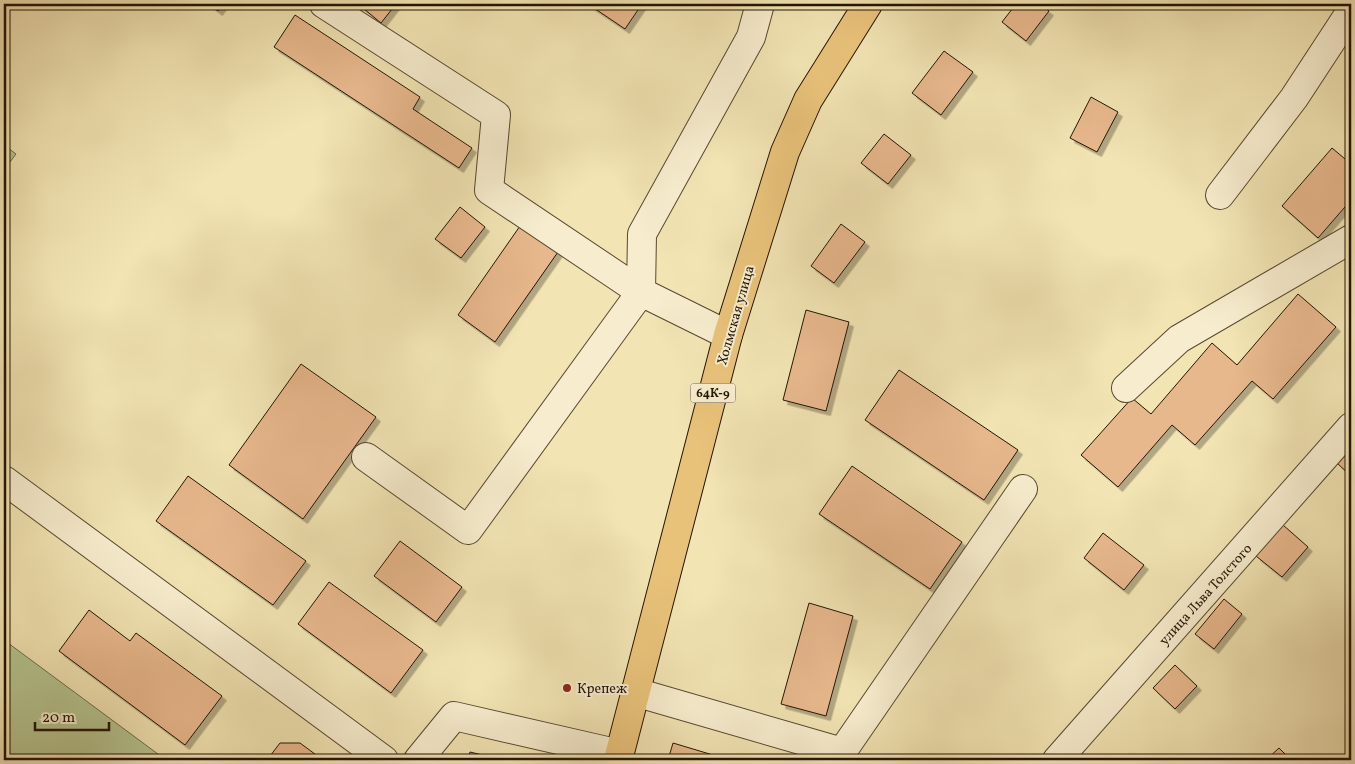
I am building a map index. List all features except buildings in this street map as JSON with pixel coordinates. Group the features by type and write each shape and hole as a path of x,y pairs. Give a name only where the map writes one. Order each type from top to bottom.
{"main road":[{"name":"Холмская улица","path":"619,757 728,335 785,152 808,100 868,4"}],"street":[{"path":"324,4 496,115 489,190 641,292 728,335"},
{"path":"366,457 468,530 641,292 642,234 752,38 760,4"},
{"path":"1220,195 1294,98 1351,11"},
{"path":"1126,388 1179,339 1351,240"},
{"name":"улица Льва Толстого","path":"1057,760 1351,427"},
{"path":"4,480 384,760"},
{"path":"636,692 840,756 1023,489"},
{"path":"418,760 454,716 619,757"}],"green space":[{"path":"4,145 16,154 4,170"},
{"path":"4,640 166,760 4,760"}],"place":[{"name":"Крепеж","path":"567,688"}]}
